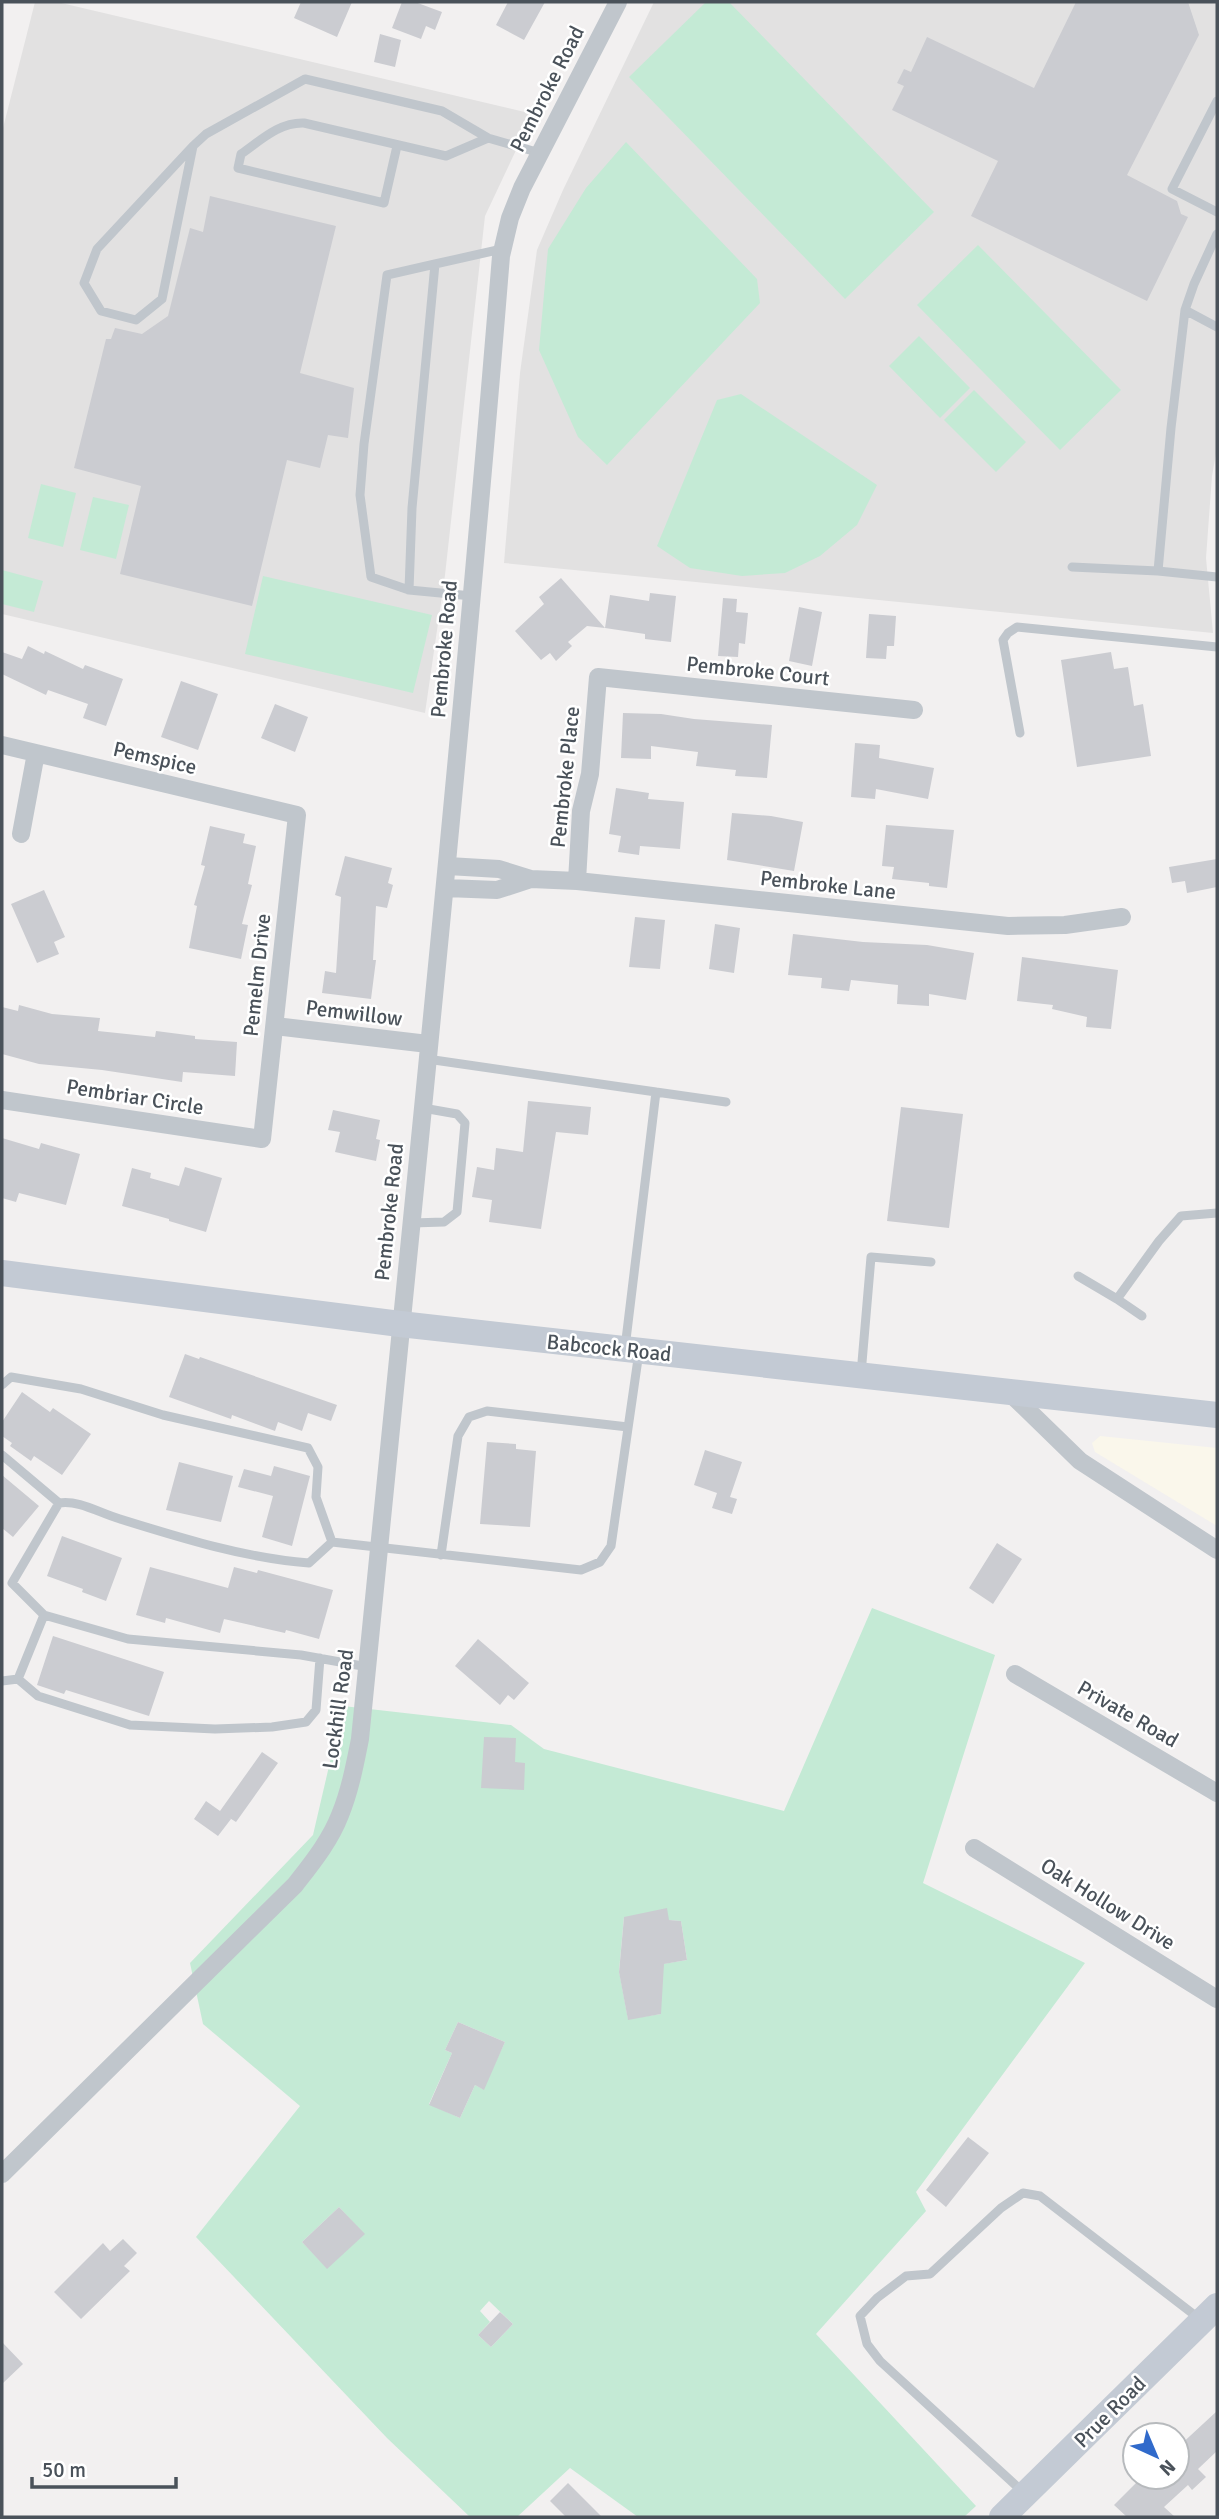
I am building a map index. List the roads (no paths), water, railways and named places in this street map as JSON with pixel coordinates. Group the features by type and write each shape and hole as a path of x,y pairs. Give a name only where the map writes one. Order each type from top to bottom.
{"main road":[{"name":"Babcock Road","path":"2,1273 400,1324 1217,1415"},
{"name":"Prue Road","path":"1002,2517 1210,2314"}],"street":[{"name":"Pembroke Road","path":"400,1324 446,888 502,249 510,218 540,153 618,2"},
{"name":"Pembroke Court","path":"598,677 914,710"},
{"name":"Pembroke Place","path":"577,881 581,811 590,774 598,677"},
{"name":"Pemspice","path":"2,745 297,815"},
{"path":"20,834 36,753"},
{"name":"Pemelm Drive","path":"262,1139 297,815"},
{"name":"Pembroke Lane","path":"448,866 499,869 530,879 577,881 1008,926 1065,925 1122,917"},
{"name":"Pembroke Lane","path":"446,888 498,890 530,879"},
{"name":"Pemwillow","path":"275,1026 427,1052"},
{"name":"Pembriar Circle","path":"2,1100 262,1139"},
{"name":"Lockhill Road","path":"2,2174 264,1918 318,1856 340,1815 360,1739 400,1324"},
{"path":"1007,1391 1080,1461 1217,1550"},
{"name":"Private Road","path":"1015,1674 1217,1793"},
{"name":"Oak Hollow Drive","path":"974,1848 1217,2000"}],"lane":[{"path":"193,146 162,299 136,320 102,311 84,283 97,249 193,146 206,134 305,79 442,111 488,138 540,153"},
{"path":"1217,101 1214,118 1172,189 1217,212"},
{"path":"397,146 384,203 238,168 240,154 284,125 294,123 304,123 446,156 488,138"},
{"path":"1158,571 1185,310 1217,234"},
{"path":"472,596 409,590 371,577 360,495 361,482 387,275 502,249"},
{"path":"409,590 412,508 435,264"},
{"path":"1185,310 1217,327"},
{"path":"1072,567 1217,577"},
{"path":"1020,733 1003,640 1007,633 1017,627 1217,647"},
{"path":"427,1052 726,1102"},
{"path":"332,1542 580,1570 600,1562 611,1546 628,1427 632,1350 656,1092"},
{"path":"412,1223 444,1222 457,1212 465,1123 457,1114 423,1108"},
{"path":"1117,1299 1159,1241 1181,1216 1217,1213"},
{"path":"861,1376 871,1258 931,1262"},
{"path":"1078,1276 1142,1316"},
{"path":"2,1385 11,1377 80,1389 163,1415 308,1448 318,1468 316,1497 332,1542"},
{"path":"441,1555 458,1436 469,1417 487,1411 628,1427"},
{"path":"2,1455 59,1503"},
{"path":"332,1542 309,1563 271,1560 118,1519 72,1501 59,1503 7,1583 44,1615 128,1639 320,1658 368,1667"},
{"path":"18,1679 44,1615"},
{"path":"2,1681 18,1679 38,1696 130,1725 215,1729 272,1727 306,1721 316,1710 320,1658"},
{"path":"1026,2495 880,2361 867,2344 860,2316 877,2298 906,2276 930,2274 1000,2208 1023,2193 1040,2196 1210,2314"}]}
